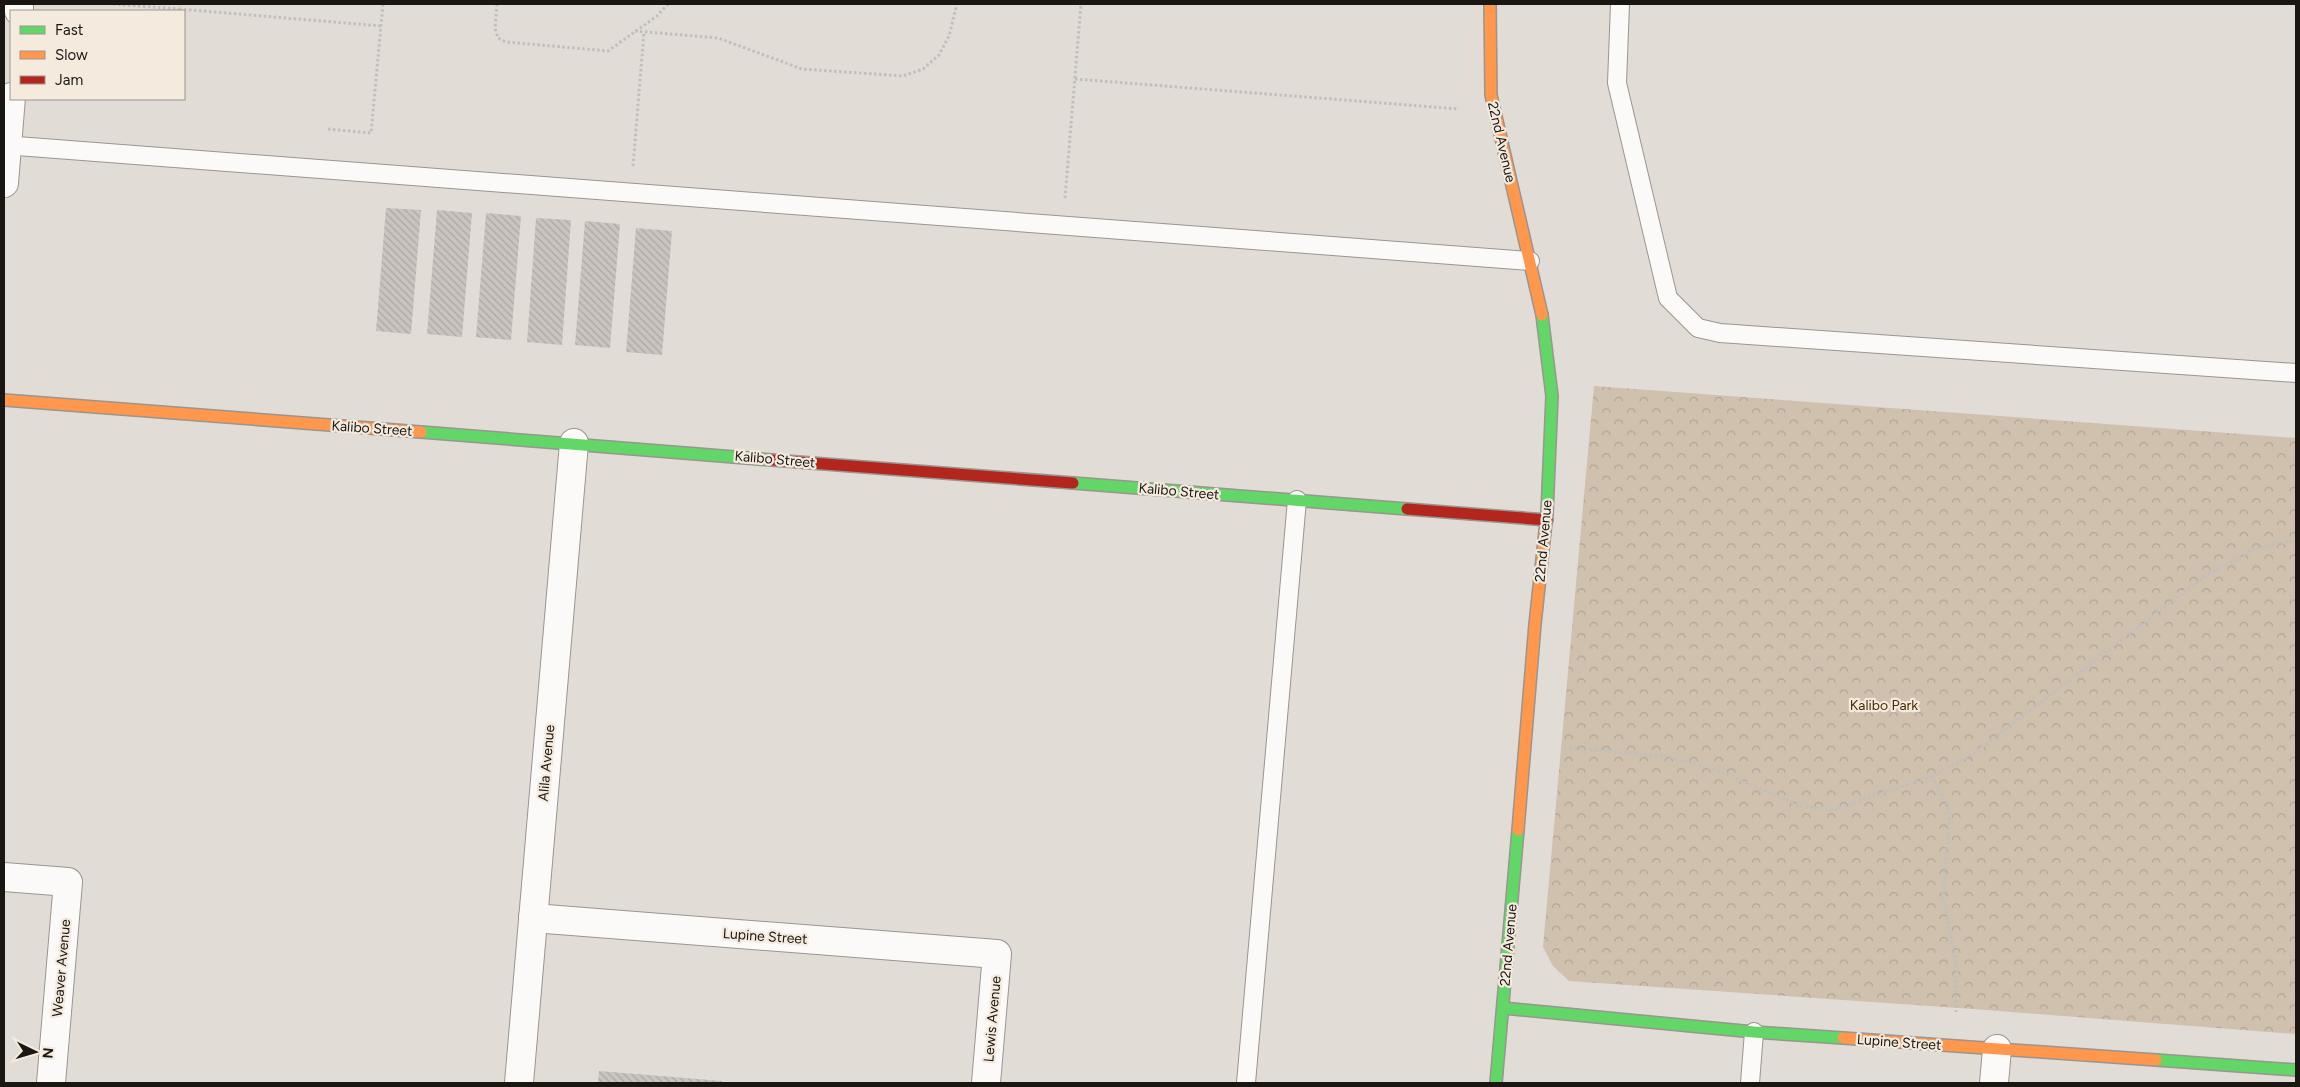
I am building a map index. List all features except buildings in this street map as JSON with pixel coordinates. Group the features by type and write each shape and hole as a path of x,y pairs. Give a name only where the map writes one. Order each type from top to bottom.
{"street":[{"name":"22nd Avenue","path":"1490,4 1491,95 1540,307 1552,396 1547,520 1535,624 1496,1083"},
{"path":"4,183 5,145 11,100"},
{"name":"Kalibo Street","path":"4,400 1547,520"},
{"name":"Alila Avenue","path":"519,1083 574,443"},
{"name":"Weaver Avenue","path":"4,877 68,882 51,1083"},
{"name":"Lupine Street","path":"533,918 997,954"},
{"name":"Lewis Avenue","path":"986,1083 997,954"},
{"name":"Lupine Street","path":"1503,1008 1754,1032 2296,1070"},
{"path":"1994,1083 1997,1049"}],"lane":[{"path":"1620,4 1617,83 1668,298 1698,328 1730,334 2296,373"},
{"path":"5,145 1530,261"},
{"path":"1246,1083 1297,500"},
{"path":"1750,1083 1754,1032"}],"path":[{"path":"113,4 381,26"},
{"path":"180,4 180,9"},
{"path":"328,129 371,133 383,4"},
{"path":"497,4 495,28 498,38 506,42 608,51 657,16 668,4"},
{"path":"635,31 718,38 802,69 903,76 923,69 939,56 950,36 957,4"},
{"path":"1063,225 1081,4"},
{"path":"631,192 644,32"},
{"path":"1074,79 1459,109"},
{"path":"1570,747 1671,757 1724,773 1800,806 1833,810 1932,776 1973,754 2205,576 2252,550 2296,540"},
{"path":"1932,776 1950,814 1943,898 1957,967 1953,1045"}],"green space":[{"name":"Kalibo Park","path":"1594,386 2296,438 2296,1034 1569,981 1553,966 1543,947"}],"traffic: fast":[{"path":"1542,315 1552,396 1547,513"},
{"path":"421,432 772,460"},
{"path":"1073,483 1407,509"},
{"path":"1496,1083 1518,830"},
{"path":"1503,1008 1754,1032 1843,1038"},
{"path":"2156,1060 2296,1070"}],"traffic: slow":[{"path":"1490,4 1491,95 1542,315"},
{"path":"4,400 421,432"},
{"path":"1518,830 1535,624 1547,513"},
{"path":"1843,1038 2156,1060"}],"traffic: jam":[{"path":"772,460 1073,483"},
{"path":"1407,509 1547,520"}]}
